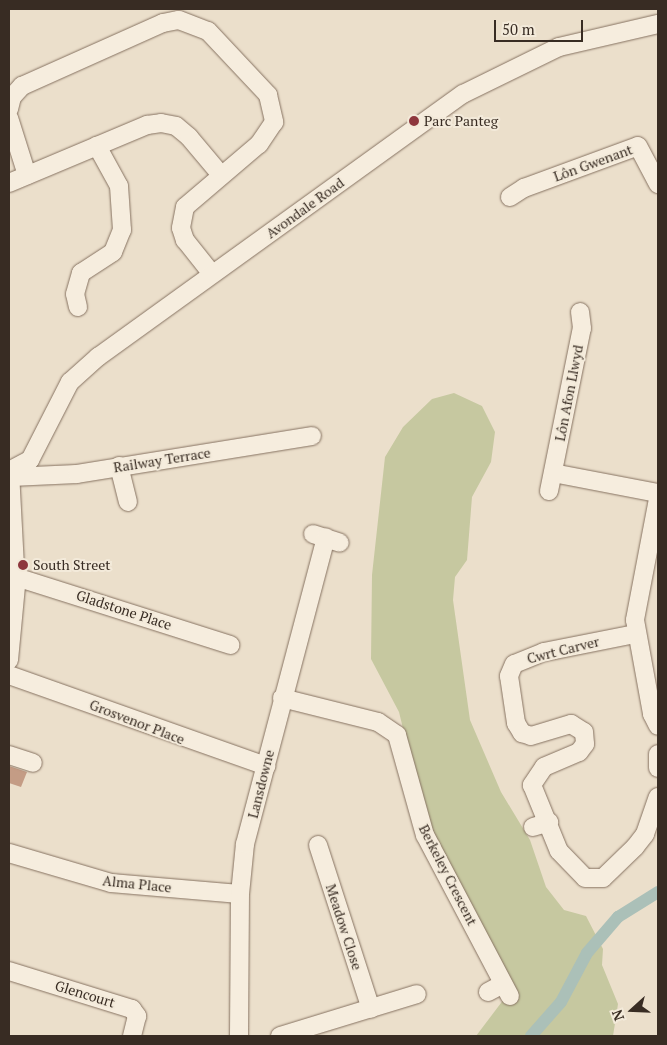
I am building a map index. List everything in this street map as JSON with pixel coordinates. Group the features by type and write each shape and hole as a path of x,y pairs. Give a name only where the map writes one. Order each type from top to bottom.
{"street":[{"path":"9,109 12,97 22,86 163,23 179,20 194,24 208,31 230,58 268,95 273,109 268,134 194,198 182,216 185,240 212,274"},
{"name":"Avondale Road","path":"10,473 30,460 58,402 70,382 98,357 463,94 559,47 658,24"},
{"path":"9,118 27,175"},
{"path":"9,183 147,125 176,126 221,175"},
{"path":"78,307 70,277 113,252 122,230 119,186 97,146"},
{"name":"Lôn Gwenant","path":"510,196 524,188 638,146 658,184"},
{"name":"Lôn Afon Llwyd","path":"549,491 582,328 580,312"},
{"name":"Railway Terrace","path":"10,473 77,474 312,436"},
{"path":"119,466 128,502"},
{"path":"9,660 14,583 10,473"},
{"path":"553,473 658,493"},
{"path":"658,499 636,608 636,634 652,714 658,726"},
{"name":"Lansdowne","path":"239,1036 240,894 245,844 282,698 326,539"},
{"name":"Gladstone Place","path":"14,583 232,645"},
{"name":"Cwrt Carver","path":"636,634 544,652 511,667 516,723 522,733 531,736 571,724 585,736 579,752 544,767 532,782 541,825 562,856 585,878 599,880 641,840 658,797"},
{"name":"Grosvenor Place","path":"9,675 196,745 266,766"},
{"name":"Berkeley Crescent","path":"282,698 378,722 397,735 426,835 507,990 488,992"},
{"path":"658,754 658,768"},
{"path":"9,755 33,763"},
{"name":"Meadow Close","path":"318,845 371,1009"},
{"name":"Alma Place","path":"9,853 111,883 240,894"},
{"name":"Glencourt","path":"9,971 132,1009 137,1016 132,1036"},
{"path":"280,1036 417,994"}],"green space":[{"path":"454,393 482,406 495,432 491,462 472,497 467,560 455,577 453,600 470,720 501,792 530,840 546,887 564,910 586,916 603,949 602,965 618,1004 613,1036 476,1036 504,999 429,835 399,712 371,659 372,575 385,457 403,427 432,399"}],"building":[{"path":"9,766 27,772 21,787 9,783"}],"waterway":[{"path":"531,1036 561,1002 587,953 618,917 658,892"}],"place":[{"name":"Parc Panteg","path":"414,121"},
{"name":"South Street","path":"23,565"}]}
